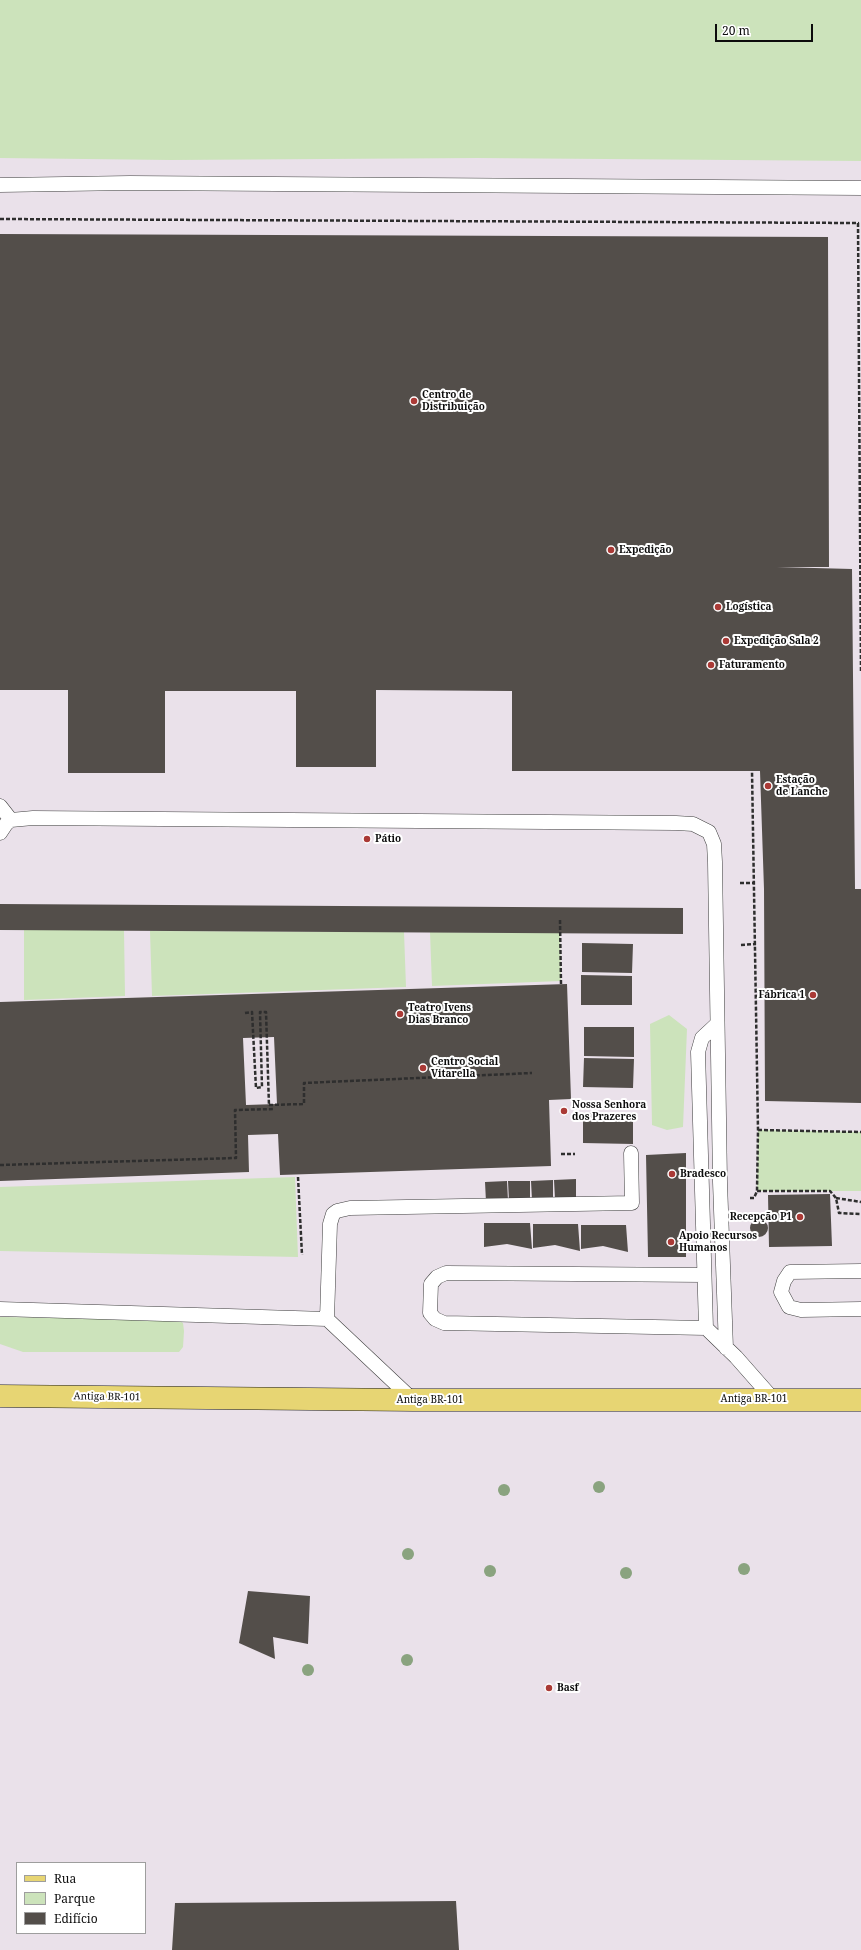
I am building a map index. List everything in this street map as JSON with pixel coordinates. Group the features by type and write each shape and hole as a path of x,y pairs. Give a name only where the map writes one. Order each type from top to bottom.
{"main road":[{"name":"Antiga BR-101","path":"0,1396 413,1400 861,1400"}],"lane":[{"path":"0,184 138,183 861,188"},
{"path":"0,806 11,820"},
{"path":"0,833 2,828 11,820 33,818 693,824 709,832 714,844 716,1025 726,1348"},
{"path":"716,1025 702,1038 698,1052 706,1328 773,1399"},
{"path":"327,1319 330,1224 333,1214 337,1211 350,1208 632,1203 631,1153"},
{"path":"861,1271 790,1272 784,1281 781,1292 789,1307 801,1310 861,1309"},
{"path":"704,1276 446,1273 437,1277 431,1284 430,1314 435,1319 444,1323 706,1328"},
{"path":"0,1309 327,1319 413,1400"}],"path":[{"path":"0,219 858,223 861,672"},
{"path":"750,1198 754,1198 757,1191 758,1130 752,771"},
{"path":"560,920 561,984"},
{"path":"741,937 741,945 756,944"},
{"path":"246,1012 252,1012 256,1088 262,1087 260,1012 266,1012 269,1109"},
{"path":"269,1106 304,1104 304,1083 532,1074"},
{"path":"0,1165 236,1158 235,1110 274,1109"},
{"path":"758,1130 861,1132"},
{"path":"561,1154 575,1154"},
{"path":"298,1177 302,1255"},
{"path":"757,1191 830,1191 836,1198 839,1213 861,1214"},
{"path":"836,1198 861,1202"}],"shaded area":[{"path":"0,107 861,114 861,1950 0,1950"}],"green space":[{"path":"0,0 861,0 861,161 477,158 171,160 0,158"},
{"path":"24,930 124,930 125,996 24,1000"},
{"path":"150,931 404,932 406,987 152,996"},
{"path":"430,932 560,933 561,981 432,986"},
{"path":"669,1015 687,1029 683,1127 667,1130 652,1125 650,1024"},
{"path":"758,1130 861,1132 861,1191 757,1191"},
{"path":"295,1177 298,1257 0,1251 0,1187"},
{"path":"0,1317 176,1319 183,1323 183,1347 179,1352 23,1352 0,1344"}],"building":[{"name":"Centro de Distribuição","path":"0,234 828,237 829,567 777,567 852,569 855,889 861,889 861,1103 765,1101 764,889 760,771 512,771 512,691 376,690 376,767 296,767 296,691 165,691 165,773 68,773 68,690 0,690"},
{"path":"0,904 683,908 683,934 0,930"},
{"path":"582,943 633,944 632,973 582,972"},
{"path":"581,975 632,976 632,1005 581,1005"},
{"path":"567,984 571,1099 549,1100 551,1166 280,1175 278,1134 248,1135 249,1172 0,1181 0,1002","holes":["274,1037 277,1104 246,1105 243,1038"]},
{"path":"584,1027 634,1027 634,1057 584,1056"},
{"path":"584,1058 634,1059 633,1088 583,1087"},
{"path":"583,1113 633,1114 633,1144 583,1143"},
{"path":"686,1153 686,1257 648,1257 646,1155"},
{"path":"576,1179 576,1199 555,1199 554,1180"},
{"path":"553,1180 553,1200 532,1200 531,1181"},
{"path":"507,1181 508,1201 486,1202 485,1182"},
{"path":"508,1181 530,1181 530,1200 509,1201"},
{"name":"Recepção P1","path":"830,1194 832,1246 769,1247 768,1195"},
{"path":"759,1219 765,1222 768,1228 765,1234 759,1237 753,1234 750,1228 753,1222"},
{"path":"484,1223 530,1223 532,1249 507,1244 484,1247"},
{"path":"533,1224 578,1224 580,1251 555,1245 533,1248"},
{"path":"581,1225 626,1225 628,1252 603,1246 581,1249"},
{"path":"248,1591 310,1596 308,1644 273,1637 275,1659 239,1643"},
{"path":"456,1901 459,1950 172,1950 175,1903"}],"place":[{"name":"Centro de Distribuição","path":"414,401"},
{"name":"Expedição","path":"611,550"},
{"name":"Logística","path":"718,607"},
{"name":"Expedição Sala 2","path":"726,641"},
{"name":"Faturamento","path":"711,665"},
{"name":"Estação de Lanche","path":"768,786"},
{"name":"Pátio","path":"367,839"},
{"name":"Fábrica 1","path":"813,995"},
{"name":"Teatro Ivens Dias Branco","path":"400,1014"},
{"name":"Centro Social Vitarella","path":"423,1068"},
{"name":"Nossa Senhora dos Prazeres","path":"564,1111"},
{"name":"Bradesco","path":"672,1174"},
{"name":"Recepção P1","path":"800,1217"},
{"name":"Apoio Recursos Humanos","path":"671,1242"},
{"name":"Basf","path":"549,1688"}]}
